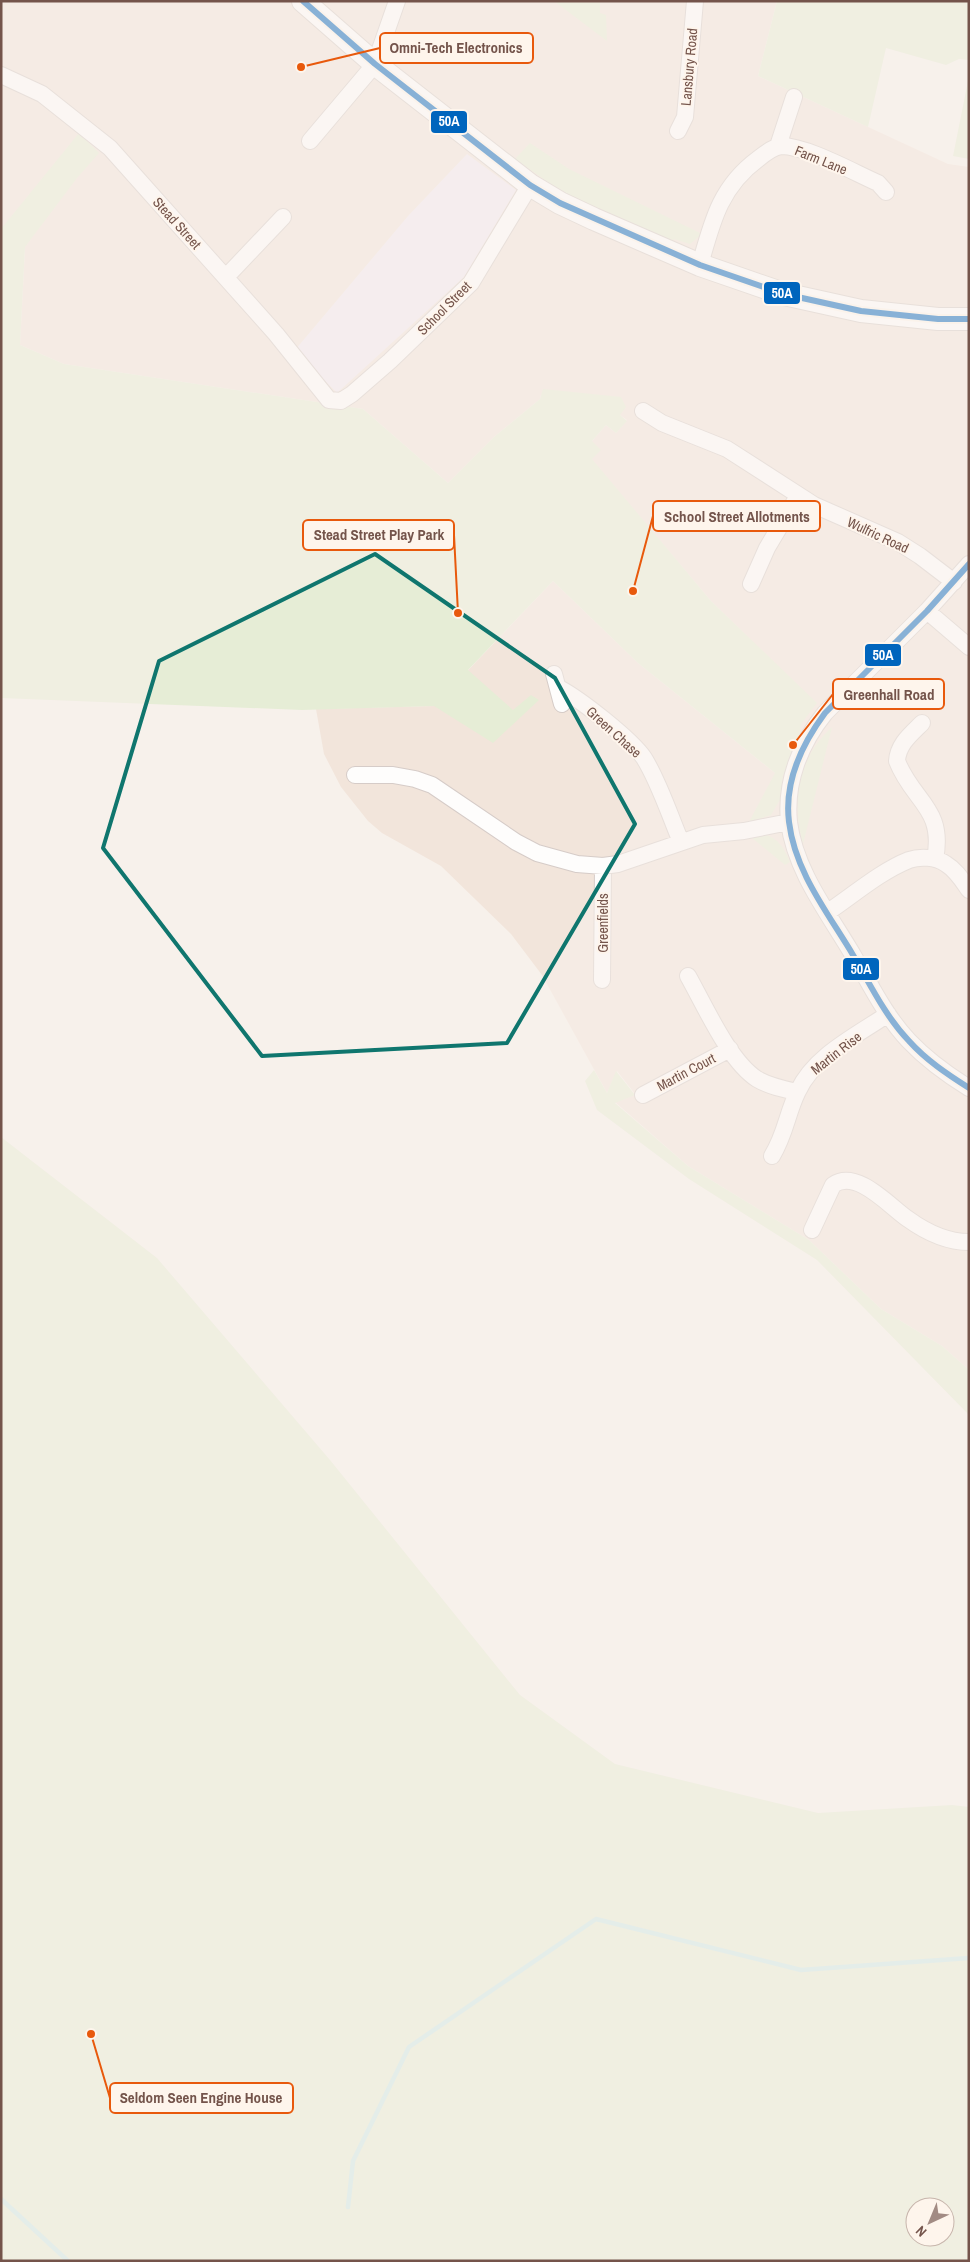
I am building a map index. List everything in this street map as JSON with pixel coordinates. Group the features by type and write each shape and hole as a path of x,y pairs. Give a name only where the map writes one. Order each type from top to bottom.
{"main road":[{"path":"303,1 375,64 530,185 594,219 700,265 784,294 822,304 890,314 938,319 969,319"}],"street":[{"path":"310,141 375,64 397,1"},
{"name":"Lansbury Road","path":"678,130 685,117 695,1"},
{"name":"Stead Street","path":"1,75 42,94 110,148 226,276 329,400"},
{"path":"778,146 794,97"},
{"name":"Farm Lane","path":"700,265 715,213 723,196 748,166 778,146 792,147 812,154 878,183 886,192"},
{"name":"School Street","path":"329,400 341,401 352,394 454,302 471,283 530,185"},
{"path":"226,276 283,217"},
{"name":"Wulfric Road","path":"643,411 662,423 727,449 754,464 798,496 814,505 898,542 954,582"},
{"path":"749,574 798,496"},
{"path":"969,564 927,611 811,730 799,756 791,783 789,822 798,858 806,877 888,1014 909,1041 922,1053 969,1088"},
{"path":"927,611 969,647"},
{"name":"Green Chase","path":"558,689 572,695 644,758 681,842"},
{"path":"922,723 902,743 897,754 897,761 936,824 938,844 935,859"},
{"path":"356,776 393,775 415,779 432,785 502,833 537,853 578,864 603,866 641,858 681,842 710,834 744,831 789,822"},
{"path":"828,912 899,865 910,860 935,859 946,863 956,872 969,890"},
{"name":"Greenfields","path":"602,980 603,866"},
{"name":"Martin Court","path":"696,980 736,1061 757,1079 771,1086 797,1092"},
{"name":"Martin Rise","path":"772,1156 785,1131 797,1092 806,1076 816,1065 888,1014"},
{"name":"Martin Court","path":"643,1095 730,1049"},
{"path":"812,1230 833,1185 839,1181 849,1181 880,1196 907,1219 927,1230 954,1242 969,1242"}],"highlighted area":[{"path":"375,554 555,678 635,824 507,1043 262,1056 103,848 159,661"}],"shaded area":[{"path":"1,1 777,1 758,76 948,164 969,167 969,1370 942,1346 881,1309 809,1240 688,1166 615,1102 635,1094 617,1071 607,1093 542,975 511,934 441,866 382,833 368,821 341,787 324,754 316,709 434,706 553,581 638,663 775,773 750,639 711,601 591,459 592,441 606,425 616,433 627,420 620,415 541,395 540,399 494,437 448,483 363,409 64,364 20,345 25,248 1,278"},
{"path":"467,154 516,190 464,277 337,393 295,350 408,216"}],"green space":[{"path":"554,1 600,1 600,13 606,15 607,41"},
{"path":"777,1 969,1 969,60 959,59 946,65 886,48 868,127 758,76"},
{"path":"969,81 969,159 953,156"},
{"path":"79,133 99,153 77,178 25,247 20,345 64,364 363,409 448,483 494,437 540,399 543,389 621,397 626,407 620,415 627,421 616,433 606,425 592,441 601,450 592,459 711,601 817,703 801,724 798,741 783,776 781,798 771,815 749,822 775,773 638,663 553,581 468,670 513,710 531,695 539,700 493,743 434,706 302,710 1,698 1,229"},
{"path":"530,143 569,169 702,234 690,244 674,239 672,243 586,205 555,187 515,159"},
{"path":"832,727 803,844 798,812 800,781 811,752"},
{"path":"764,834 774,839 780,845 786,852 790,862 785,865 751,837"},
{"path":"594,1070 607,1093 616,1071 635,1095 615,1103 688,1166 809,1240 881,1309 942,1346 969,1370 969,1415 817,1260 689,1179 597,1110 585,1081"},
{"path":"1,1137 157,1258 330,1460 520,1695 615,1764 818,1813 952,1805 969,1807 969,2261 1,2261"}],"waterway":[{"path":"348,2207 353,2161 409,2047 596,1919 801,1970 969,1958"},
{"path":"1,2199 68,2261"}],"transit line":[{"name":"50A","path":"303,1 375,64 530,185 560,203 700,265 784,294 861,311 938,319 969,319"},
{"name":"50A","path":"969,564 927,611 825,713 809,737 796,764 789,792 788,807 792,840 805,875 885,1010 900,1031 922,1054 969,1088"}],"place":[{"name":"Omni-Tech Electronics","path":"301,67"},
{"name":"School Street Allotments","path":"633,591"},
{"name":"Stead Street Play Park","path":"458,613"},
{"name":"Greenhall Road","path":"793,745"},
{"name":"Seldom Seen Engine House","path":"91,2034"}]}
